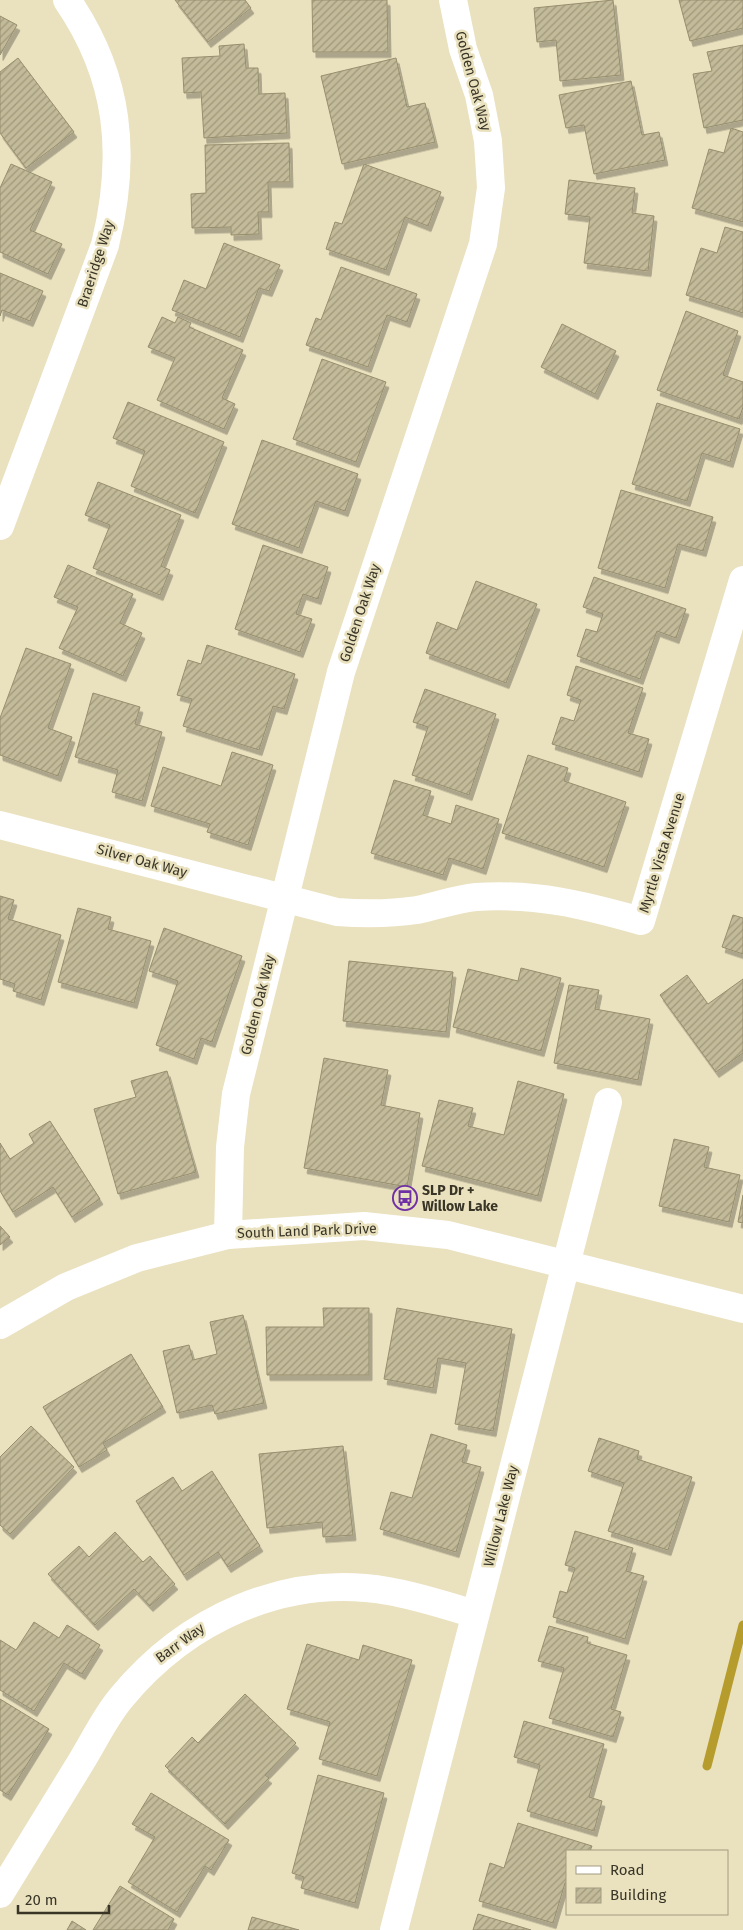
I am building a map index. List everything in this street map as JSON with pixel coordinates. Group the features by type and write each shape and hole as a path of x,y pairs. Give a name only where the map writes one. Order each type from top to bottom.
{"street":[{"name":"Braeridge Way","path":"0,526 105,245 114,207 118,163 114,115 102,67 80,19 67,0"},
{"name":"Golden Oak Way","path":"228,1235 230,1147 236,1094 341,672 482,244 491,188 488,141 479,95 463,49 453,0"},
{"name":"Myrtle Vista Avenue","path":"284,899 337,912 372,915 416,910 475,897 526,896 572,902 641,922 743,580"},
{"name":"Silver Oak Way","path":"0,825 12,826 284,899"},
{"name":"Willow Lake Way","path":"394,1930 608,1102"},
{"name":"South Land Park Drive","path":"0,1325 66,1287 137,1258 228,1235 364,1226 448,1235 743,1309"},
{"name":"Barr Way","path":"0,1894 120,1699 153,1663 175,1644 208,1623 243,1606 289,1592 338,1587 387,1590 475,1614"}],"building":[{"path":"175,0 245,0 251,8 208,42"},
{"path":"312,0 387,0 388,52 313,52"},
{"path":"613,0 621,75 560,81 556,40 537,42 534,8"},
{"path":"679,0 743,0 743,28 690,41"},
{"path":"0,16 17,25 0,55"},
{"path":"244,44 246,68 258,68 259,94 285,93 287,133 204,138 201,92 184,93 182,58 220,56 219,46"},
{"path":"743,45 743,120 704,128 693,74 712,71 707,52"},
{"path":"18,58 74,132 26,168 0,133 0,72"},
{"path":"396,58 407,107 425,103 435,142 342,164 321,76"},
{"path":"631,81 642,135 659,132 665,160 594,174 584,125 566,128 559,95"},
{"path":"731,128 743,132 743,222 692,208 709,149 724,153"},
{"path":"289,143 290,182 268,182 269,212 258,212 259,234 231,235 231,227 192,228 191,194 206,193 205,145"},
{"path":"11,164 52,182 30,230 62,244 48,274 0,252 0,188"},
{"path":"364,164 441,192 428,226 405,217 386,270 326,249 335,222 342,224"},
{"path":"569,180 635,188 632,213 654,216 648,271 584,263 590,217 565,214"},
{"path":"725,227 743,232 743,313 686,295 701,248 717,253"},
{"path":"224,243 280,265 269,291 259,288 240,337 172,310 184,280 206,289"},
{"path":"341,267 417,294 407,322 387,315 368,367 306,345 316,318 321,320"},
{"path":"0,273 43,291 30,321 2,310 0,316"},
{"path":"686,311 738,331 723,375 743,382 743,407 739,419 657,390"},
{"path":"162,317 175,323 178,317 191,323 189,327 243,350 222,398 235,404 224,429 157,400 175,358 148,347"},
{"path":"562,324 616,351 595,394 541,367"},
{"path":"322,359 386,382 356,462 293,439"},
{"path":"128,402 224,442 195,513 131,486 145,451 113,438"},
{"path":"657,403 740,429 730,462 702,453 687,501 632,484"},
{"path":"262,440 358,474 345,511 316,501 299,548 232,524"},
{"path":"98,482 181,515 161,566 170,570 160,595 93,568 110,525 85,515"},
{"path":"621,490 713,517 703,551 678,544 665,588 598,568"},
{"path":"263,545 328,567 318,599 303,594 296,614 312,619 300,652 235,629"},
{"path":"68,565 133,594 120,623 142,633 123,676 59,648 78,607 54,597"},
{"path":"594,577 686,609 676,638 657,631 640,679 577,656 586,629 597,632 603,614 583,607"},
{"path":"476,581 537,604 506,683 426,653 437,622 457,630"},
{"path":"207,645 295,674 284,709 273,706 259,750 183,726 192,699 177,695 188,660 201,664"},
{"path":"26,648 71,664 48,728 72,737 58,776 0,755 0,718"},
{"path":"576,666 643,688 628,733 649,739 639,772 552,744 561,717 574,721 581,700 567,695"},
{"path":"425,689 496,714 469,795 412,775 428,727 413,722"},
{"path":"93,693 140,707 135,724 162,732 142,801 112,792 118,770 75,757"},
{"path":"232,752 273,765 248,845 207,832 210,824 151,806 163,767 221,786"},
{"path":"528,755 568,768 564,781 626,802 604,867 502,833"},
{"path":"394,780 431,791 423,815 451,824 456,805 499,819 483,869 449,858 443,875 371,853"},
{"path":"0,896 14,900 8,919 61,935 41,1000 13,991 15,984 0,979"},
{"path":"78,908 111,917 108,929 151,941 134,1003 58,982"},
{"path":"733,915 743,918 743,954 722,947"},
{"path":"164,928 242,956 212,1042 201,1038 194,1059 156,1045 178,981 149,971"},
{"path":"349,961 453,972 446,1032 343,1021"},
{"path":"521,968 561,978 541,1051 453,1027 468,969 518,981"},
{"path":"687,975 708,1004 743,979 743,1053 716,1072 660,995"},
{"path":"569,985 599,990 595,1009 650,1019 638,1080 554,1063"},
{"path":"324,1058 388,1070 381,1105 420,1113 407,1187 304,1168"},
{"path":"167,1071 196,1172 118,1194 94,1109 136,1097 131,1081"},
{"path":"518,1081 564,1094 538,1196 422,1166 439,1100 473,1108 468,1126 504,1135"},
{"path":"50,1121 100,1199 72,1217 53,1187 13,1212 0,1191 0,1143 10,1159 34,1143 29,1134"},
{"path":"674,1139 709,1147 704,1167 740,1175 729,1222 659,1206"},
{"path":"743,1195 743,1223 738,1222"},
{"path":"0,1226 10,1237 0,1245"},
{"path":"323,1308 369,1308 369,1375 267,1375 266,1327 324,1327"},
{"path":"397,1308 512,1329 493,1431 455,1424 466,1363 438,1358 433,1388 384,1379"},
{"path":"243,1315 264,1403 215,1414 212,1405 177,1413 163,1351 189,1345 193,1360 217,1354 210,1322"},
{"path":"131,1354 163,1407 103,1443 107,1450 79,1467 43,1407"},
{"path":"31,1426 74,1467 10,1534 0,1525 0,1457"},
{"path":"431,1434 467,1445 462,1462 481,1467 456,1552 380,1529 391,1492 412,1498"},
{"path":"599,1438 639,1451 637,1459 692,1477 668,1550 608,1531 624,1483 588,1471"},
{"path":"343,1446 353,1535 323,1537 322,1522 267,1528 259,1454"},
{"path":"212,1471 260,1546 228,1567 218,1552 184,1575 136,1501 173,1477 182,1491"},
{"path":"575,1531 633,1548 626,1571 644,1576 625,1639 553,1617 560,1591 567,1593 575,1568 565,1565"},
{"path":"115,1532 143,1562 150,1556 175,1584 150,1606 134,1589 95,1625 48,1574 79,1546 89,1557"},
{"path":"34,1622 59,1638 67,1625 100,1645 82,1674 64,1663 34,1711 0,1690 0,1640 16,1650"},
{"path":"549,1626 588,1637 587,1643 627,1655 611,1709 621,1712 613,1737 549,1718 564,1668 538,1661"},
{"path":"307,1644 359,1660 363,1645 412,1660 377,1776 319,1759 330,1722 287,1709"},
{"path":"245,1694 296,1743 265,1775 269,1778 225,1824 165,1766 192,1737 198,1743"},
{"path":"0,1699 49,1729 8,1795 0,1790"},
{"path":"524,1721 604,1744 589,1797 602,1801 594,1831 527,1811 540,1765 514,1757"},
{"path":"318,1775 384,1793 355,1903 301,1888 304,1877 292,1873"},
{"path":"151,1793 229,1840 211,1870 205,1866 177,1912 128,1882 155,1837 132,1824"},
{"path":"518,1823 592,1846 590,1850 566,1850 566,1883 553,1923 479,1901 490,1863 504,1868"},
{"path":"120,1886 174,1919 168,1930 93,1930"},
{"path":"478,1914 531,1930 473,1930"},
{"path":"252,1917 299,1930 248,1930"},
{"path":"72,1921 86,1930 67,1930"}],"waterway":[{"path":"707,1766 743,1625"}],"place":[{"name":"SLP Dr + Willow Lake","path":"405,1198"}]}
